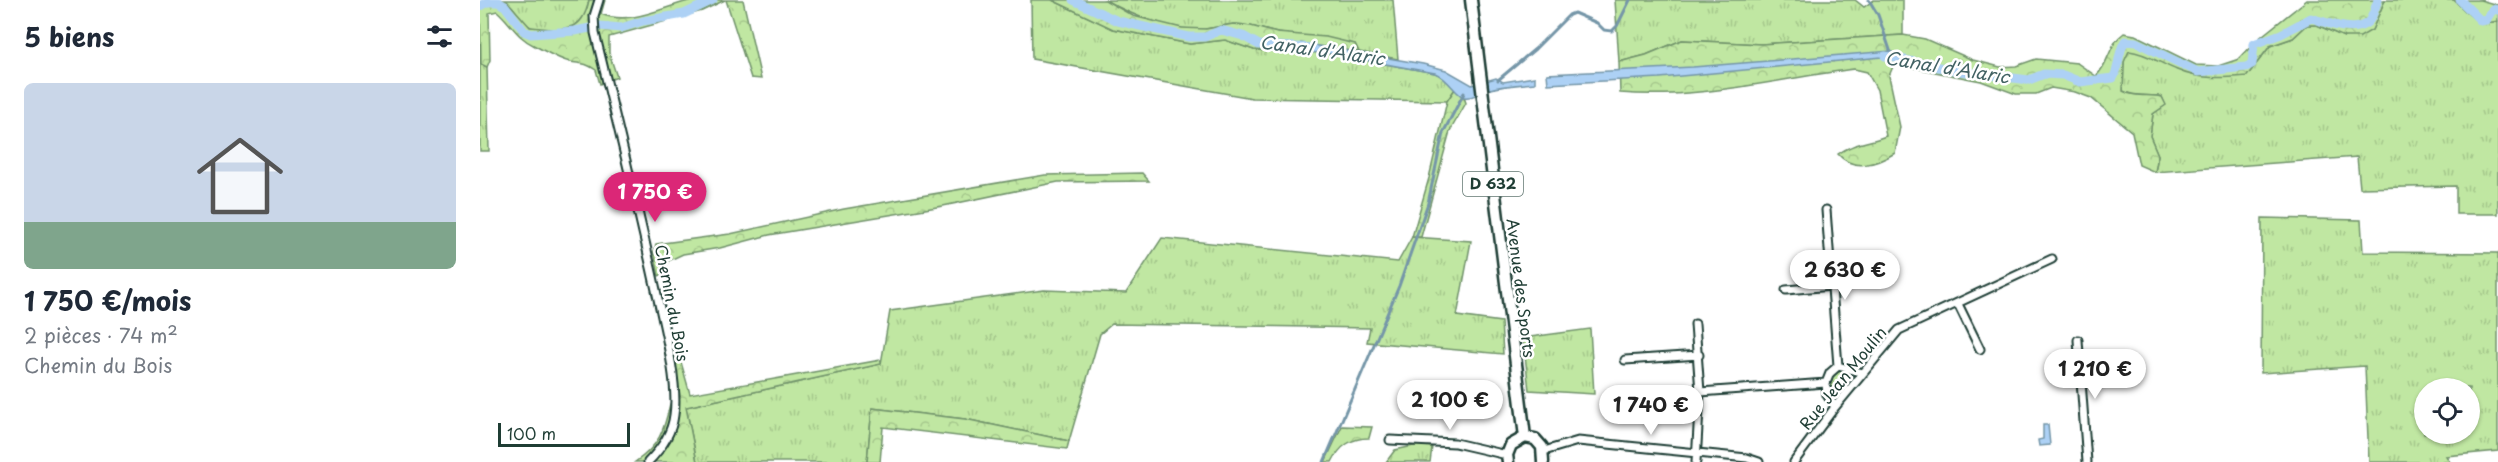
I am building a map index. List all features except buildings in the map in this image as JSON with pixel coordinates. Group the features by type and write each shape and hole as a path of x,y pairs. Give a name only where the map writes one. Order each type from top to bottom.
{"main road":[{"name":"Avenue des Sports","path":"1471,0 1525,437"},
{"path":"1508,458 1511,445 1525,437 1535,439 1544,457"}],"street":[{"name":"Chemin du Bois","path":"599,0 595,20 596,33 639,208 675,391 674,418 665,441 648,462"},
{"path":"1826,210 1838,366 1830,374 1826,383 1827,396 1835,407"},
{"name":"Rue Jean Moulin","path":"1794,462 1835,407 1899,330 2052,259"},
{"path":"1786,290 1832,286"},
{"path":"1958,304 1980,350"},
{"path":"1695,324 1700,392 1696,462"},
{"path":"2079,340 2086,462"},
{"path":"1625,360 1699,355"},
{"path":"1838,366 1863,373"},
{"path":"1700,392 1826,383"},
{"path":"1390,440 1455,443 1508,458"},
{"path":"1544,457 1578,441 1747,458 1759,462"}],"green space":[{"path":"501,0 589,0 586,14 580,22 551,30 526,25 510,5"},
{"path":"589,0 605,0 601,14 624,18 647,14 692,0 725,0 702,11 609,37 609,53 617,77 600,84 596,70 586,64 561,59 528,42 497,11 489,13 490,60 487,67 481,64 480,2 507,1 530,27 560,29 569,28 581,20"},
{"path":"726,0 743,0 761,79 751,78"},
{"path":"1031,0 1052,0 1114,29 1190,44 1225,40 1254,50 1325,53 1435,73 1446,77 1455,89 1447,101 1252,98 1032,59"},
{"path":"1052,0 1105,0 1133,16 1182,28 1206,29 1233,24 1277,33 1326,37 1355,44 1359,52 1302,44 1301,52 1254,50 1225,40 1190,44 1113,29"},
{"path":"1105,0 1393,0 1398,59 1359,52 1355,44 1278,33 1252,26 1237,24 1205,29 1179,28 1153,22"},
{"path":"1615,0 1855,0 1864,7 1874,0 1903,0 1903,35 1761,44 1682,40 1646,55 1619,62"},
{"path":"2307,0 2385,0 2372,30 2360,37 2344,37 2317,25 2307,25 2293,38 2270,46 2247,76 2202,77 2185,73 2142,54 2129,51 2124,62 2123,91 2162,97 2166,105 2153,114 2150,136 2158,155 2155,172 2139,165 2132,132 2091,98 2075,92 2051,88 2036,94 2016,94 1981,81 1894,64 1889,76 1900,127 1895,153 1873,163 1865,164 1851,163 1838,154 1855,145 1886,136 1877,90 1867,72 1854,69 1679,94 1620,93 1619,62 1646,55 1682,40 1761,44 1903,35 1925,39 1973,60 2000,67 2016,66 2036,59 2077,63 2096,76 2101,71 2115,43 2124,33 2135,35 2196,65 2218,66 2239,59 2258,39"},
{"path":"2385,0 2454,0 2478,21 2498,21 2498,214 2456,214 2456,186 2360,188 2357,157 2155,172 2158,155 2150,136 2153,114 2165,105 2162,97 2123,91 2124,61 2129,51 2142,52 2155,60 2247,76 2270,46 2293,38 2307,25 2317,25 2344,37 2372,30"},
{"path":"2454,0 2480,0 2498,5 2498,21 2478,21"},
{"path":"480,23 482,25 481,64 487,67 489,151 480,151"},
{"path":"1455,89 1464,97 1466,103 1450,131 1421,237 1412,237 1447,101"},
{"path":"1142,173 1149,181 1058,182 943,206 769,235 720,248 683,254 668,261 665,273 659,276 654,252 656,244 730,234 844,209 1045,175"},
{"path":"2262,218 2361,220 2363,252 2498,253 2498,451 2446,456 2450,462 2369,462 2365,366 2261,373"},
{"path":"1412,237 1471,241 1457,316 1501,322 1503,354 1367,342 1370,328 1112,324 1100,334 1069,441 965,419 872,408 867,462 697,462 686,407 881,364 890,311 1044,290 1126,293 1162,238 1398,262"},
{"path":"1590,329 1594,394 1529,390 1523,338"},
{"path":"677,348 690,394 881,360 881,364 686,407 697,462 635,462 655,444 663,430 670,404 680,397 673,352"},
{"path":"1845,369 1851,371 1848,381 1832,397 1829,392 1829,379"},
{"path":"872,408 965,419 1069,441 1067,449 883,427 880,462 867,462"},
{"path":"1342,426 1372,427 1369,438 1351,441 1342,447 1332,462 1325,462"},
{"path":"1418,445 1432,447 1430,462 1386,462 1395,450"}],"water":[{"path":"1301,43 1423,64 1446,70 1472,85 1496,78 1503,82 1535,77 1535,83 1501,87 1472,97 1464,97 1435,73 1325,53 1301,52"},
{"path":"1891,51 1897,55 1894,59 1882,57 1660,78 1548,84 1547,74 1693,67"},
{"path":"2043,425 2048,425 2050,445 2039,446 2038,440 2043,439"}],"waterway":[{"name":"Canal d'Alaric","path":"480,6 487,2 498,2 505,6 524,31 531,34 575,31 600,26 621,28 643,21 684,14 713,0"},
{"name":"Canal d'Alaric","path":"1073,0 1118,21 1189,37 1205,37 1221,30 1243,36 1259,45 1313,48"},
{"path":"1498,80 1535,49 1569,15 1574,13 1597,23 1604,30 1612,31 1617,26 1630,0"},
{"path":"1869,0 1878,15 1891,53"},
{"name":"Canal d'Alaric","path":"1885,56 1958,71 2029,80 2044,74 2063,75 2080,82 2113,78 2125,41 2136,42 2198,72 2246,67 2252,64 2254,44 2281,34 2311,18 2348,28 2362,26 2371,18 2378,0"},
{"name":"Canal d'Alaric","path":"2460,0 2481,21 2486,20 2493,9 2498,10"},
{"path":"1324,462 1399,286 1428,203 1443,133 1464,93"}]}
